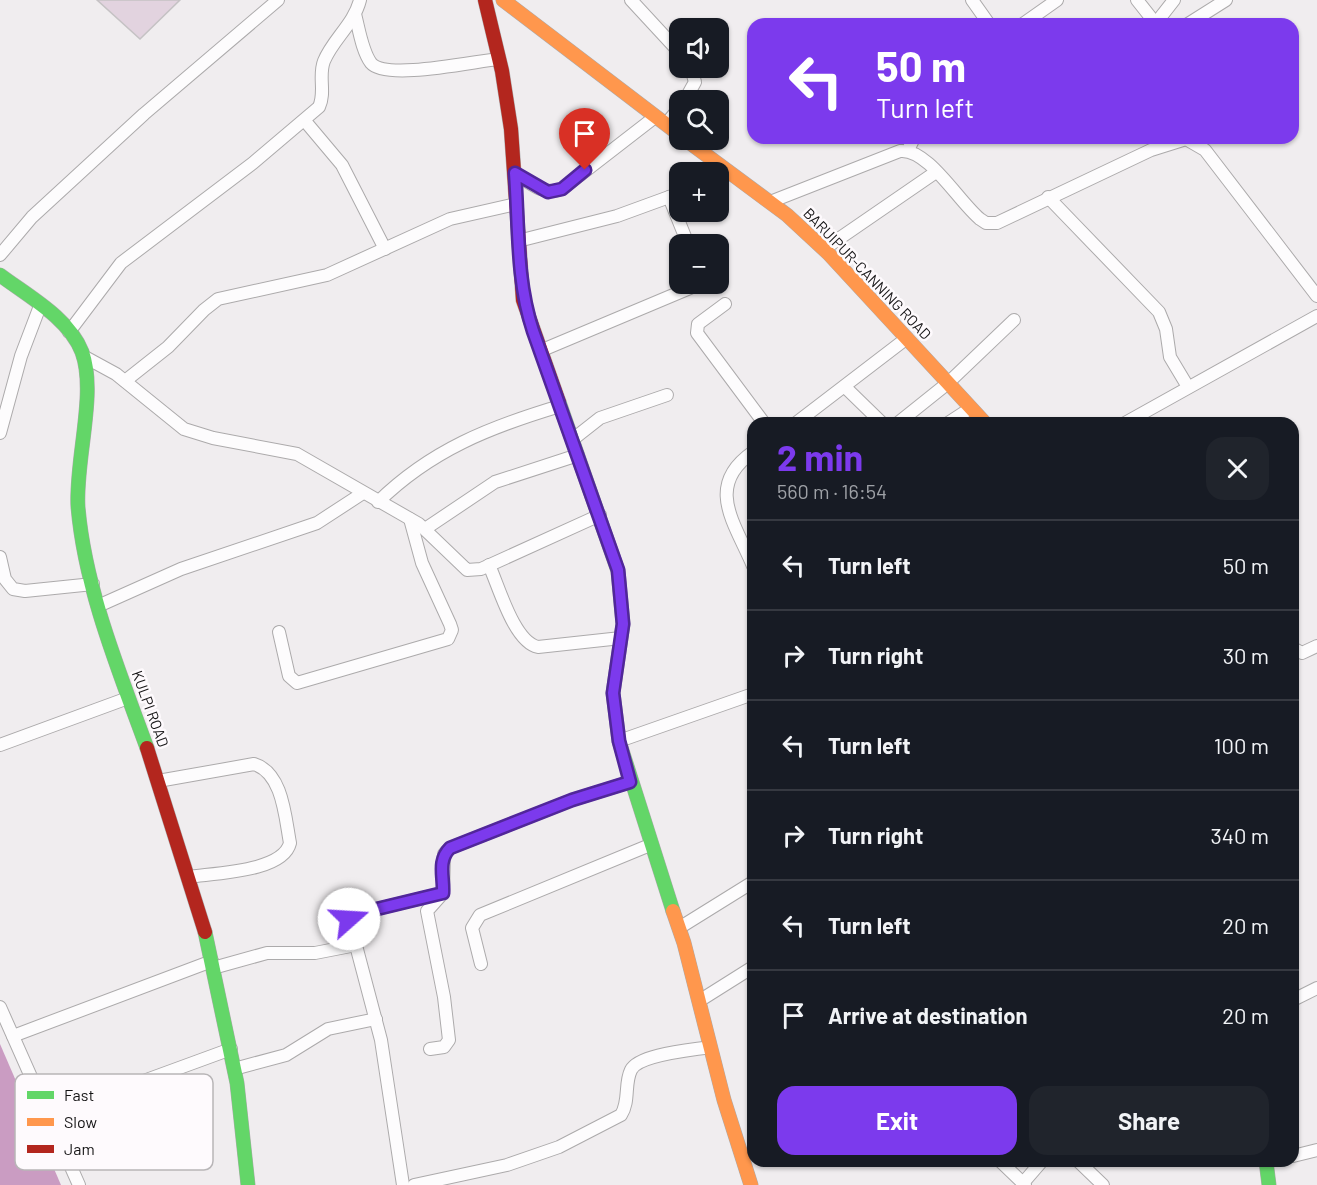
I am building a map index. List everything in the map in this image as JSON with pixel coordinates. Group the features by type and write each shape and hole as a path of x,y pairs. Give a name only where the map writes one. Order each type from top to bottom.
{"main road":[{"path":"485,0 499,58 515,173 523,300 618,570 622,604 621,638 613,693 619,741 650,845 679,928 710,1047 751,1185"},
{"path":"503,0 669,127"},
{"name":"BARUIPUR-CANNING ROAD","path":"697,150 710,162"},
{"name":"BARUIPUR-CANNING ROAD","path":"729,176 770,202 824,249 979,417"},
{"name":"KULPI ROAD","path":"0,275 69,332 83,356 84,395 77,480 81,535 99,606 128,698 158,781 212,964 231,1049 248,1185"},
{"path":"1269,1167 1269,1185"}],"street":[{"path":"0,255 32,217 144,114 278,0"},
{"path":"69,332 121,263 305,120 322,100 322,70 326,58 355,14 360,0"},
{"path":"631,0 669,41"},
{"path":"972,0 985,18"},
{"path":"1032,18 1058,0"},
{"path":"1137,0 1152,18"},
{"path":"1160,18 1174,0"},
{"path":"1198,18 1226,0"},
{"path":"355,14 367,56 379,69 396,72 499,58"},
{"path":"515,173 542,190 548,192 562,189 669,115"},
{"path":"305,120 342,165 385,249"},
{"path":"908,150 911,144"},
{"path":"770,202 900,151 908,150 924,159 972,212 986,223 997,223 1048,197 1151,150 1170,144"},
{"path":"1195,144 1205,150 1317,296"},
{"path":"824,249 936,172"},
{"path":"518,241 617,216 669,197"},
{"path":"1048,197 1155,307 1166,329 1170,357 1188,387"},
{"path":"124,381 168,347 218,299 318,278 457,216 516,204"},
{"path":"540,351 678,294"},
{"path":"725,303 696,326 697,333 760,417"},
{"path":"0,433 21,356 40,306"},
{"path":"1136,417 1317,316"},
{"path":"906,417 948,383 1014,320"},
{"path":"804,417 907,338"},
{"path":"83,356 124,381 184,429 213,438 297,453 410,519 424,529 463,568 476,571 600,515"},
{"path":"845,387 876,417"},
{"path":"572,440 600,418 667,395"},
{"path":"378,502 438,454 493,427 560,406"},
{"path":"957,417 971,408"},
{"path":"424,529 495,482 578,455"},
{"path":"747,458 730,474 726,490 728,506 747,552"},
{"path":"99,606 181,568 317,523 363,493"},
{"path":"279,632 289,676 297,683 448,639 452,630 422,563 410,519"},
{"path":"0,557 5,579 13,589 25,591 93,584"},
{"path":"489,565 520,636 530,645 538,647 621,638"},
{"path":"1299,651 1302,653 1317,646"},
{"path":"619,741 747,696"},
{"path":"0,746 128,698"},
{"path":"158,781 254,764 263,767 276,784 290,843 283,857 263,866 188,877"},
{"path":"430,1049 444,1047 449,1040 444,996 427,911 443,893 444,854 450,848 572,800 630,782"},
{"path":"482,964 472,928 480,915 650,845"},
{"path":"679,928 747,886"},
{"path":"403,1185 381,1040 349,920 350,916 443,893"},
{"path":"13,1036 212,964 267,953 315,953 356,945"},
{"path":"699,1001 747,971"},
{"path":"1299,997 1317,988"},
{"path":"0,1007 30,1074"},
{"path":"234,1069 286,1055 328,1029 376,1019"},
{"path":"414,1185 507,1165 559,1147 621,1115 628,1098 631,1070 637,1063 657,1056 710,1047"},
{"path":"163,1074 231,1049"},
{"path":"1299,1154 1317,1150"},
{"path":"1006,1167 1024,1184 1037,1167"},
{"path":"1084,1167 1103,1185"},
{"path":"72,1170 79,1185"}],"shaded area":[{"path":"0,1044 15,1079 15,1170 55,1170 61,1185 0,1185"}],"building":[{"path":"97,0 180,0 140,39"}],"traffic: fast":[{"path":"0,275 58,318 76,340 82,352 87,387 78,489 82,538 105,629 147,748"},
{"path":"559,402 618,571 623,624 613,693 619,741 673,911"},
{"path":"205,932 237,1083 248,1185"},
{"path":"1267,1167 1269,1185"}],"traffic: slow":[{"path":"503,0 669,127"},
{"path":"699,150 787,215 828,253 979,417"},
{"path":"673,911 684,943 724,1100 751,1185"}],"traffic: jam":[{"path":"485,0 502,71 511,129 523,300 559,402"},
{"path":"147,748 205,932"}],"route":[{"path":"349,919 352,915 443,893 442,864 444,854 450,848 572,800 630,782 614,711 614,674 623,624 618,570 604,525 533,331 523,300 519,273 515,173 542,190 556,192 585,170"}]}
